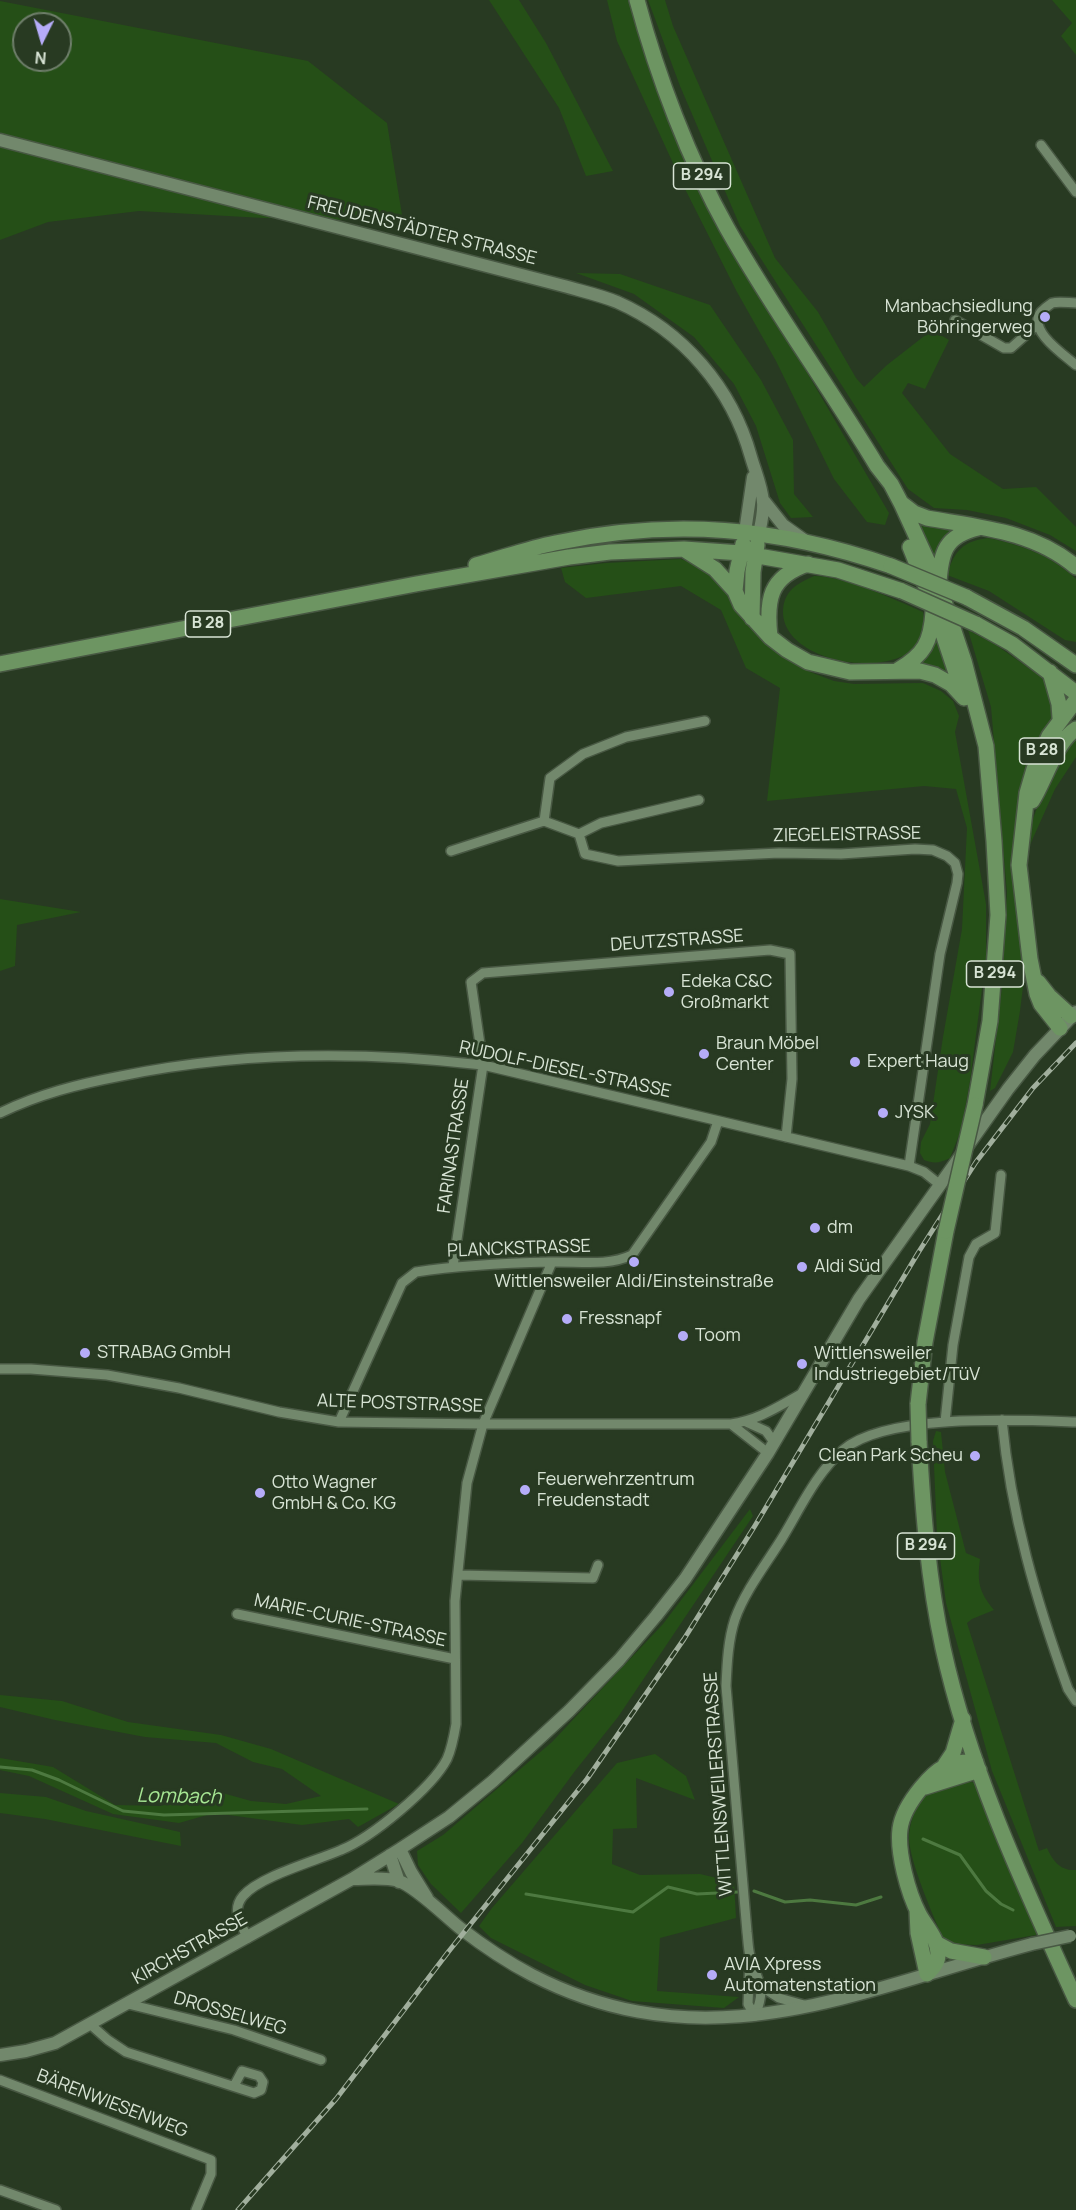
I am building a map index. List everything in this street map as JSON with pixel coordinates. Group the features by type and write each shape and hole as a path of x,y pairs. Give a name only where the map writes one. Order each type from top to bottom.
{"main road":[{"name":"B 294","path":"637,0 671,103 705,184 726,226 758,280 902,503 939,586 964,661 986,746 998,915 990,1021 975,1105 946,1231 925,1342 918,1404 924,1535 943,1649 978,1766 1029,1896 1076,2000"},
{"name":"B 294","path":"877,466 884,488 934,606 987,779"},
{"path":"902,503 914,513 927,518 1017,534 1045,546 1076,567"},
{"path":"939,586 940,564 944,550 955,537 966,531 982,527"},
{"name":"B 28","path":"416,584 552,543 579,538 651,529 696,528 752,533 805,541 857,554 891,566 966,597 1023,628 1073,661"},
{"path":"752,533 748,554 752,618"},
{"path":"684,549 715,569 735,591 741,605 752,618 770,637 797,656 827,668 850,672 920,671 935,675 951,684 964,698"},
{"name":"B 28","path":"0,664 569,557 610,552 684,549 748,554 808,564 869,578 976,624 1012,644 1076,693"},
{"path":"735,591 737,571 748,554"},
{"path":"770,637 768,604 772,590 792,569 808,564"},
{"path":"896,671 915,660 927,645 932,629 934,606"},
{"path":"1050,672 1059,704 1060,718"},
{"name":"B 28","path":"1060,1028 1041,1004 1037,994 1030,959 1019,865 1027,793 1034,769 1049,736 1060,718 1076,700"},
{"name":"B 28","path":"1027,809 1058,751 1076,729"},
{"path":"1034,978 1049,996 1073,1014"},
{"path":"917,1911 936,1943 939,1956 936,1966 927,1974 918,1934 917,1911 901,1853 900,1828 907,1807 931,1776 945,1765 953,1753 963,1719"},
{"path":"945,1765 957,1762 978,1766"},
{"path":"920,1790 978,1766"},
{"path":"936,1943 951,1951 984,1957"}],"street":[{"name":"FREUDENSTÄDTER STRASSE","path":"0,140 564,286 616,302 657,323 687,348 712,376 744,431 764,501 752,533"},
{"path":"1041,145 1076,192"},
{"path":"1076,303 1053,303 1037,318 1037,325 1042,335 1076,365"},
{"path":"955,320 1004,348 1011,348 1037,325"},
{"name":"FREUDENSTÄDTER STRASSE","path":"752,533 754,470"},
{"path":"764,501 783,525 805,541"},
{"path":"544,821 550,778 583,754 626,737 705,721"},
{"path":"451,851 544,821 579,834 601,823 699,800"},
{"name":"ZIEGELEISTRASSE","path":"579,834 585,854 618,861 780,853 841,854 915,849 933,850 947,856 955,863 958,874 957,883 940,954 909,1166"},
{"name":"DEUTZSTRASSE","path":"483,1065 471,982 483,973 770,950 790,954 792,1079 786,1137"},
{"name":"KIRCHSTRASSE","path":"0,2055 26,2052 55,2043 91,2025 352,1879 449,1817 493,1781 569,1711 619,1660 684,1579 771,1448 859,1299 1008,1089 1073,1014"},
{"name":"RUDOLF-DIESEL-STRASSE","path":"0,1113 32,1098 86,1083 158,1068 224,1060 309,1055 418,1057 483,1065 909,1166 924,1172 939,1184"},
{"name":"FARINASTRASSE","path":"453,1266 483,1065"},
{"name":"PLANCKSTRASSE","path":"339,1422 402,1283 416,1272 453,1266 607,1262 632,1255 711,1142 718,1121"},
{"path":"945,1422 953,1345 969,1257 976,1244 995,1233 1001,1175"},
{"path":"248,1938 238,1919 237,1907 243,1896 273,1876 358,1843 431,1781 446,1760 454,1741 456,1724 455,1601 467,1483 483,1424 552,1262"},
{"name":"ALTE POSTSTRASSE","path":"0,1369 107,1375 279,1412 339,1422 731,1424 746,1422 769,1413 803,1393"},
{"path":"1002,1420 1011,1494 1037,1600 1068,1689 1076,1701"},
{"name":"WITTLENSWEILERSTRASSE","path":"755,2016 748,2004 747,1973 750,1955 726,1686 728,1650 736,1618 754,1584 823,1472 845,1449 872,1434 945,1422 1002,1420 1076,1422"},
{"path":"746,1422 766,1431 771,1448"},
{"path":"731,1424 771,1448"},
{"path":"459,1575 593,1578 598,1565"},
{"name":"MARIE-CURIE-STRASSE","path":"237,1614 455,1659"},
{"path":"395,1852 399,1881"},
{"path":"395,1852 430,1902"},
{"path":"352,1879 399,1881 430,1902 486,1947 531,1974 573,1994 615,2006 661,2015 693,2018 755,2016 812,2007 984,1957 1073,1936"},
{"name":"WITTLENSWEILERSTRASSE","path":"750,1955 762,1987"},
{"path":"755,2016 761,2001 762,1987 779,1998 812,2007"},
{"name":"DROSSELWEG","path":"128,2004 234,2030 321,2060"},
{"path":"91,2025 126,2052 234,2086"},
{"name":"BÄRENWIESENWEG","path":"0,2079 211,2160 211,2174 196,2210"},
{"path":"0,2190 56,2210"}],"green space":[{"path":"489,0 519,0 546,43 613,171 586,176 559,108"},
{"path":"607,0 628,0 707,201 889,513 885,525 867,522 834,479 776,361 737,292 683,185 617,41"},
{"path":"648,0 665,0 673,26 775,258 818,312 856,378 864,387 887,365 932,330 949,340 925,389 908,383 902,393 950,454 1003,489 1036,487 1076,527 1076,551 1050,535 1006,518 967,510 934,508 908,489 740,226 680,86"},
{"path":"1052,0 1076,0 1076,55 1061,36 1072,23"},
{"path":"0,1 56,12 12,12 12,72 72,72 72,15 308,61 387,123 403,221 263,218 139,211 48,222 0,240"},
{"path":"576,273 620,274 710,305 761,380 793,440 794,494 813,517 791,518 780,503 756,426 734,384 694,337 634,294"},
{"path":"918,522 958,528 935,559"},
{"path":"988,538 1046,557 1076,579 1076,642 1065,640 989,591 947,575 956,554 961,549 979,539"},
{"path":"681,559 703,568 722,585 783,655 810,672 834,681 854,684 923,683 941,691 953,701 959,716 955,732 986,904 986,958 970,1081 961,1130 950,1158 946,1160 937,1162 924,1160 920,1153 921,1142 930,1124 962,929 967,828 956,789 924,786 767,801 780,688 746,668 721,610 681,586 586,598 565,582 561,568"},
{"path":"814,576 854,584 923,612 925,630 916,647 898,658 875,663 850,662 825,656 803,646 788,630 783,611 784,604 792,589"},
{"path":"968,630 996,645 1040,676 1050,686 1054,720 1030,767 1022,930 1024,979 1013,1052 995,1088 990,1091 1002,987 1007,892 991,707"},
{"path":"937,633 952,676 919,664"},
{"path":"1076,735 1076,757 1055,789 1029,847 1026,847 1028,833 1048,777"},
{"path":"0,899 81,912 17,925 15,966 0,971"},
{"path":"936,1431 941,1432 945,1472 966,1553 980,1559 980,1586 994,1610 967,1623 1039,1851 1047,1848 1061,1867 1076,1870 1076,1926 1056,1927 992,1771 946,1603 937,1536 933,1441"},
{"path":"750,1509 753,1516 618,1717 522,1843 461,1913 431,1884 418,1865 417,1851 443,1835 552,1742 663,1624"},
{"path":"0,1695 62,1701 128,1722 221,1735 271,1749 399,1804 358,1827 349,1819 302,1825 214,1813 179,1823 113,1814 29,1776 0,1770 0,1758 53,1767 115,1805 160,1806 219,1792 251,1801 286,1804 321,1796 282,1769 253,1762 216,1743 145,1737 55,1720 0,1707"},
{"path":"655,1754 686,1776 695,1800 636,1778 637,1828 613,1829 612,1864 640,1875 700,1874 734,1882 736,1918 660,1938 657,1991 739,1997 724,2008 632,2001 585,1985 491,1938 479,1926 617,1763"},
{"path":"964,1779 979,1785 1036,1935 977,1945 952,1944 942,1936 917,1874 910,1849 909,1834 913,1816 926,1796 934,1790"},
{"path":"0,1793 46,1797 86,1811 180,1832 181,1846 45,1819 0,1813"}],"waterway":[{"name":"Lombach","path":"0,1767 32,1770 59,1780 123,1811 164,1815 367,1809"},
{"name":"Lombach","path":"923,1839 960,1855 986,1891 1001,1904 1013,1910"},
{"name":"Lombach","path":"526,1894 633,1912 668,1887 697,1894 738,1892"},
{"name":"Lombach","path":"754,1891 785,1902 810,1900 856,1905 881,1897"}],"railway":[{"path":"238,2210 336,2099 449,1951 587,1779 684,1639 756,1524 918,1253 976,1162 1033,1088 1076,1043"}],"place":[{"name":"Manbachsiedlung Böhringerweg","path":"1045,317"},
{"name":"Edeka C&C Großmarkt","path":"669,992"},
{"name":"Braun Möbel Center","path":"704,1054"},
{"name":"Expert Haug","path":"855,1062"},
{"name":"JYSK","path":"883,1113"},
{"name":"dm","path":"815,1228"},
{"name":"Wittlensweiler Aldi/Einsteinstraße","path":"634,1262"},
{"name":"Aldi Süd","path":"802,1267"},
{"name":"Fressnapf","path":"567,1319"},
{"name":"Toom","path":"683,1336"},
{"name":"STRABAG GmbH","path":"85,1353"},
{"name":"Wittlensweiler Industriegebiet/TüV","path":"802,1364"},
{"name":"Clean Park Scheu","path":"975,1456"},
{"name":"Feuerwehrzentrum Freudenstadt","path":"525,1490"},
{"name":"Otto Wagner GmbH & Co. KG","path":"260,1493"},
{"name":"AVIA Xpress Automatenstation","path":"712,1975"}]}
